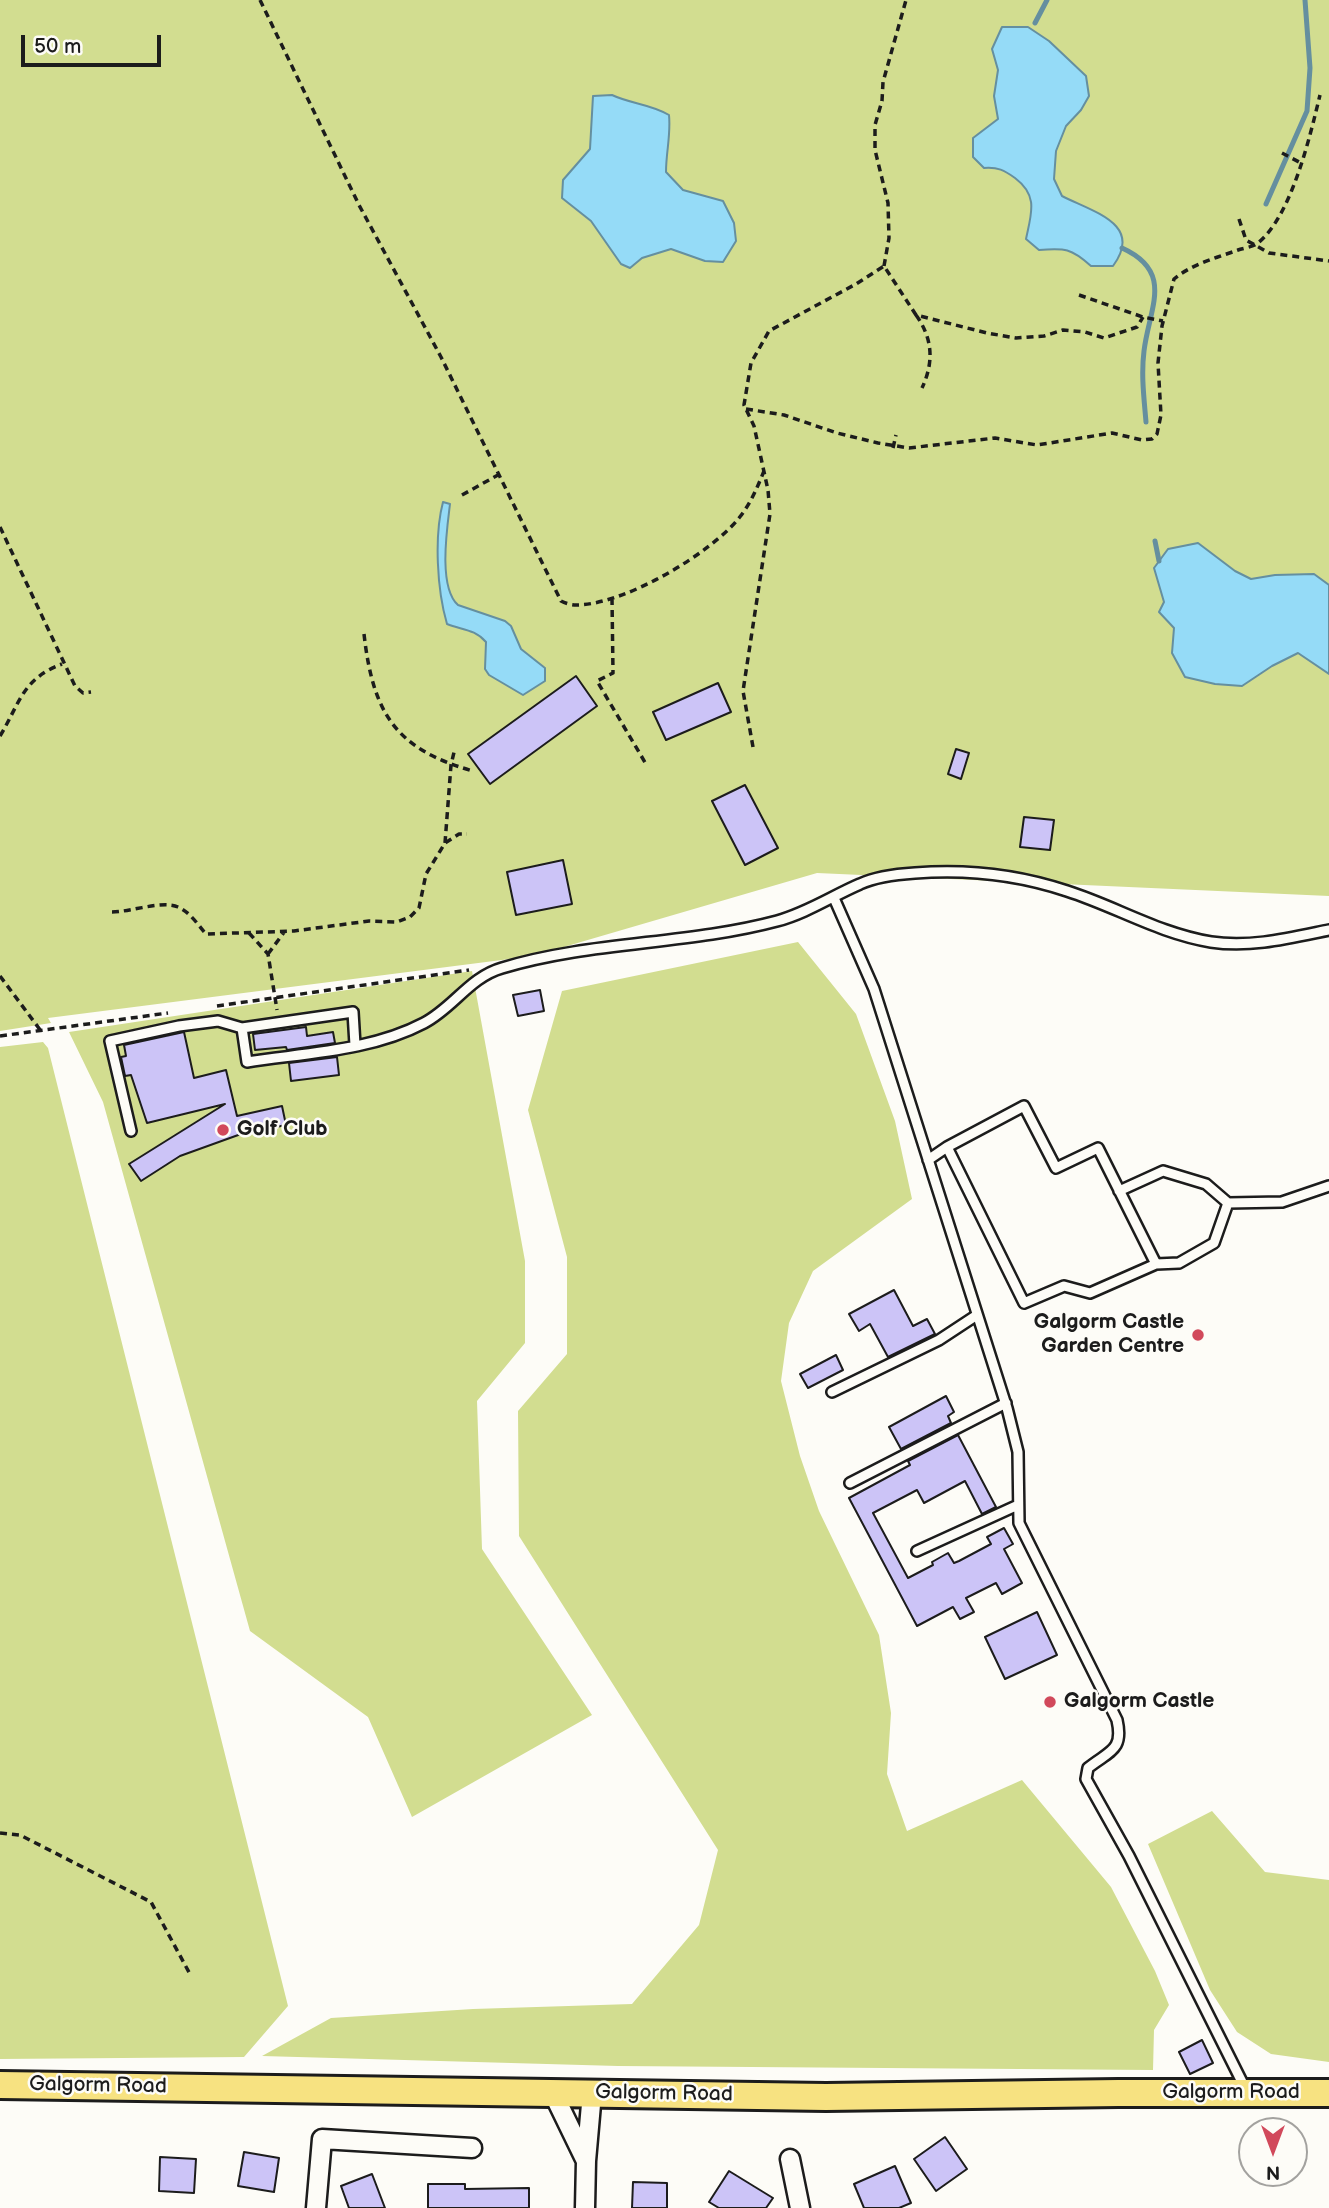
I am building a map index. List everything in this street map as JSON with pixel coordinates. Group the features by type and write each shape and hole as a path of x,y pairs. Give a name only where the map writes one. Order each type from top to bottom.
{"main road":[{"name":"Galgorm Road","path":"0,2085 553,2093 591,2105 623,2094 826,2097 1329,2093"}],"street":[{"path":"553,2093 586,2161"},
{"path":"585,2208 591,2105"},
{"path":"316,2208 322,2140 472,2148"},
{"path":"790,2160 800,2208"}],"lane":[{"path":"242,1028 247,1062 355,1045 399,1034 427,1022 477,979 499,968 552,956 714,933 776,921 834,898 862,883 914,873 967,873 1025,879 1069,892 1172,934 1214,942 1258,944 1329,930"},
{"path":"834,898 874,989 1006,1403 1018,1452 1020,1522 1117,1720 1121,1736 1115,1749 1088,1768 1086,1779 1129,1856 1247,2092"},
{"path":"131,1131 110,1041 179,1026 218,1021 242,1028 353,1012 355,1045"},
{"path":"928,1160 947,1146 1024,1106 1056,1168 1098,1148 1156,1264"},
{"path":"947,1146 1024,1303 1064,1286 1090,1293 1156,1264 1179,1263 1214,1243 1228,1203"},
{"path":"1119,1191 1164,1171 1206,1184 1228,1203 1282,1202 1329,1186"},
{"path":"832,1392 939,1340 977,1315"},
{"path":"850,1483 1006,1403"},
{"path":"917,1551 1018,1505"}],"path":[{"path":"260,0 359,205 441,357 561,601 576,605 611,598 654,583 696,555 738,520 753,499 764,471"},
{"path":"906,0 888,61 876,125 875,149 888,202 889,238 884,266 926,331 932,357 930,371 922,388"},
{"path":"746,409 784,415 837,433 909,449 936,447 968,439 995,438 1037,445 1112,433 1142,440 1152,439 1157,434 1161,415 1158,363 1162,321 1174,279 1203,262 1254,245 1272,226 1286,204 1320,95"},
{"path":"1282,153 1300,163"},
{"path":"1239,219 1246,240 1269,253 1329,261"},
{"path":"753,747 743,691 771,514 754,426 744,405 751,363 769,331 884,266"},
{"path":"1079,295 1144,318 1162,321"},
{"path":"916,315 1016,338 1044,336 1063,330 1085,332 1104,338 1137,327 1144,318"},
{"path":"893,447 896,435"},
{"path":"462,495 498,475"},
{"path":"0,527 75,686 83,693 91,692"},
{"path":"611,598 613,673 597,681 646,764"},
{"path":"364,634 367,660 380,706 396,729 416,747 451,765 473,771"},
{"path":"0,736 22,691 47,670 63,663"},
{"path":"445,843 451,765 455,748"},
{"path":"112,912 169,904 186,912 206,934 321,929 369,921 397,922 410,917 419,908 426,874 445,843 459,834 467,834"},
{"path":"268,954 285,931"},
{"path":"248,933 268,954 279,1023"},
{"path":"207,1007 499,968"},
{"path":"0,976 41,1031"},
{"path":"0,1037 179,1011"},
{"path":"0,1833 20,1835 151,1902 191,1976"}],"green space":[{"path":"0,0 1329,0 1329,896 817,873 533,956 48,1018 51,1023 0,1031"},
{"path":"798,942 856,1014 895,1121 912,1199 813,1271 789,1323 781,1381 800,1456 819,1511 879,1635 891,1713 887,1774 907,1831 1022,1780 1111,1887 1155,1971 1169,2005 1154,2030 1153,2070 618,2066 262,2056 331,2018 473,2009 632,2004 699,1925 718,1850 519,1536 518,1411 567,1354 567,1257 528,1110 562,991"},
{"path":"472,971 525,1261 525,1343 477,1401 482,1549 592,1715 412,1817 368,1717 250,1631 103,1102 69,1032"},
{"path":"43,1042 48,1048 288,2006 244,2057 0,2059 0,1047"},
{"path":"1212,1811 1265,1872 1329,1880 1329,2062 1271,2054 1237,2032 1210,1990 1148,1844"}],"water":[{"path":"1002,27 1028,27 1049,41 1086,76 1089,96 1081,110 1066,126 1056,151 1054,179 1062,196 1100,214 1119,230 1121,252 1113,266 1091,266 1067,250 1039,250 1026,239 1031,206 1028,192 1015,178 997,169 984,168 973,157 973,138 998,119 994,96 998,70 992,49"},
{"path":"612,95 669,115 666,172 683,190 723,201 734,223 736,241 723,262 705,261 671,249 642,258 630,268 621,264 591,221 562,198 563,180 590,149 593,96"},
{"path":"443,502 450,504 445,557 452,597 458,605 505,621 511,626 521,649 545,668 545,681 523,695 489,675 485,669 486,642 482,638 473,632 447,624 438,563 438,531"},
{"path":"1198,543 1235,571 1251,579 1314,574 1329,585 1329,674 1298,653 1242,686 1215,684 1185,677 1172,653 1174,628 1159,612 1164,602 1154,568 1168,549"}],"building":[{"path":"576,676 597,706 490,784 468,754"},
{"path":"718,683 731,712 666,740 653,712"},
{"path":"956,749 969,753 961,779 948,774"},
{"path":"745,785 778,848 745,865 712,801"},
{"path":"1024,817 1054,820 1050,850 1020,847"},
{"path":"563,860 572,904 516,915 507,872"},
{"path":"540,990 544,1011 518,1016 513,995"},
{"path":"306,1027 307,1036 333,1032 335,1043 287,1050 286,1047 255,1050 253,1034"},
{"name":"Golf Club","path":"184,1032 194,1078 226,1070 237,1116 282,1106 286,1125 241,1134 180,1156 141,1181 129,1164 225,1104 147,1123 131,1075 125,1076 121,1057 126,1056 124,1045"},
{"path":"337,1057 339,1075 291,1081 289,1063"},
{"path":"894,1290 913,1326 927,1319 935,1334 888,1357 870,1324 859,1331 849,1314"},
{"path":"836,1355 843,1370 808,1388 800,1374"},
{"path":"946,1396 954,1412 948,1416 951,1423 901,1449 889,1427"},
{"path":"958,1435 996,1507 982,1514 965,1481 924,1503 917,1490 873,1513 908,1578 933,1565 932,1562 948,1553 954,1563 959,1561 991,1544 987,1537 1004,1528 1013,1544 1004,1549 1022,1583 1002,1594 996,1583 966,1598 974,1612 960,1619 953,1607 917,1626 849,1498 910,1465 908,1461"},
{"path":"1037,1612 1057,1655 1005,1679 985,1637"},
{"path":"1202,2040 1213,2063 1190,2074 1179,2052"},
{"path":"945,2137 967,2169 936,2191 914,2159"},
{"path":"244,2152 279,2158 274,2192 238,2186"},
{"path":"160,2157 196,2159 194,2193 159,2191"},
{"path":"895,2166 911,2203 899,2208 864,2208 854,2184"},
{"path":"729,2171 773,2198 766,2208 719,2208 709,2202"},
{"path":"372,2174 385,2208 349,2208 341,2186"},
{"path":"633,2182 667,2183 667,2208 632,2208"},
{"path":"428,2184 465,2184 465,2189 529,2188 529,2208 428,2208"}],"waterway":[{"path":"1035,23 1047,0"},
{"path":"1266,204 1307,111 1310,68 1305,0"},
{"path":"1122,248 1138,258 1148,268 1154,280 1155,292 1143,360 1146,422"},
{"path":"1155,541 1159,561"}],"place":[{"name":"Golf Club","path":"223,1130"},
{"name":"Galgorm Castle Garden Centre","path":"1198,1335"},
{"name":"Galgorm Castle","path":"1050,1702"}]}
